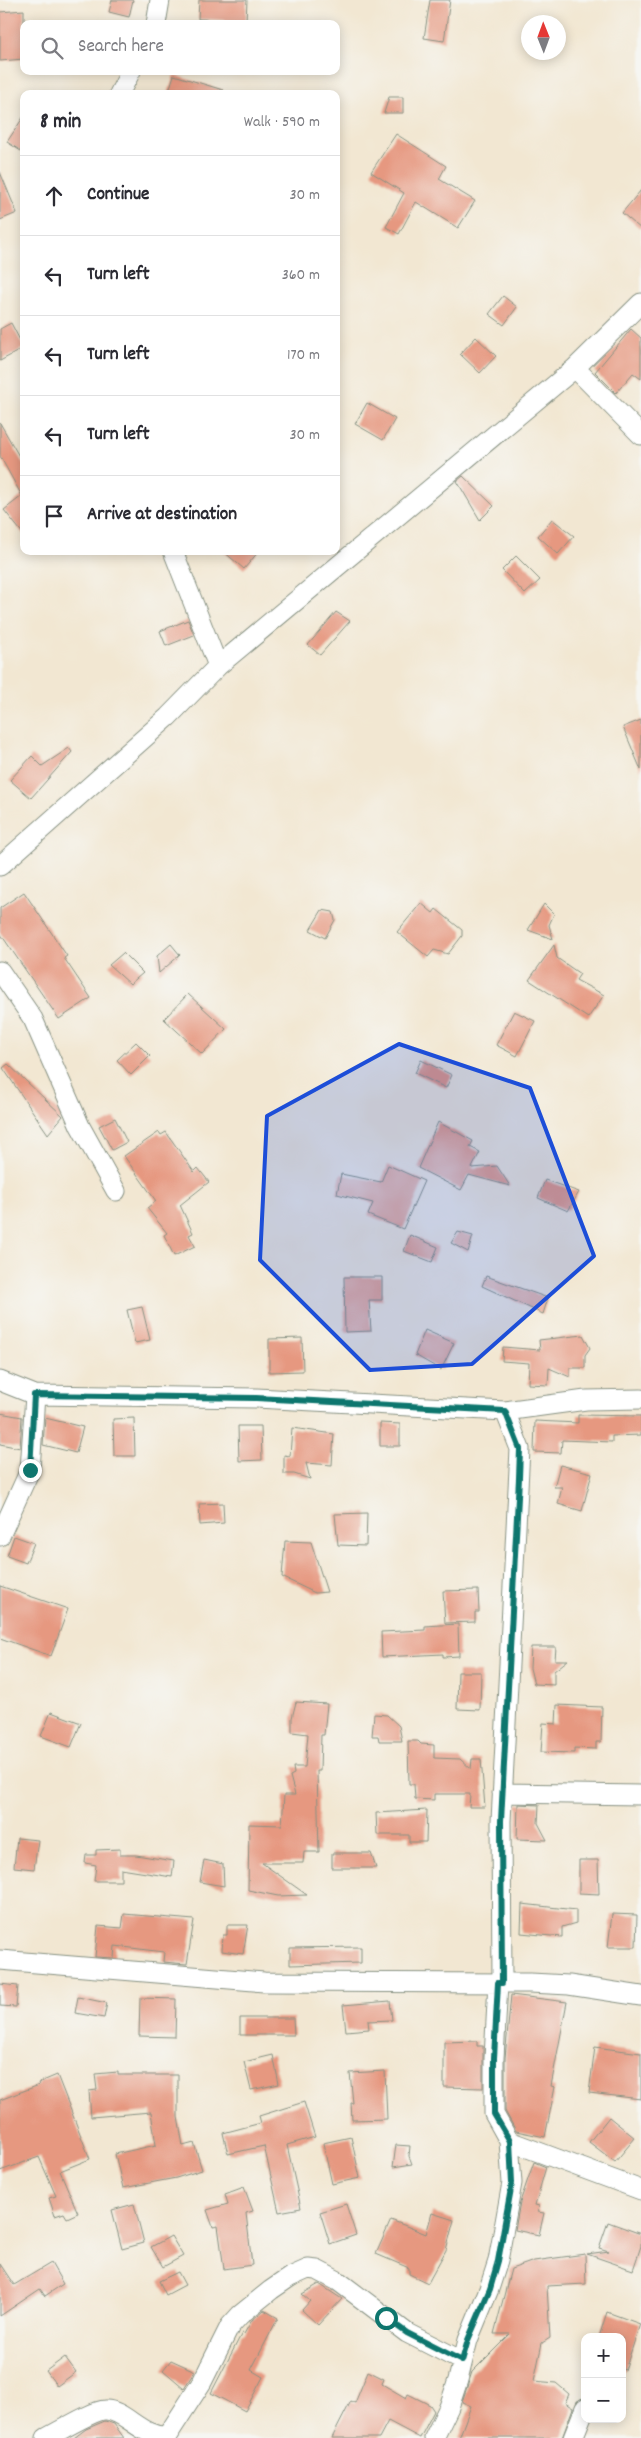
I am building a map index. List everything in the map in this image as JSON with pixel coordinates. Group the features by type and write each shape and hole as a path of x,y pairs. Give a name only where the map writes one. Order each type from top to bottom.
{"street":[{"path":"158,20 160,0"},
{"path":"121,90 129,75"},
{"path":"0,866 168,717 218,666 575,368 641,303"},
{"path":"575,368 641,435"},
{"path":"175,555 218,666"},
{"path":"0,971 33,1019 80,1126 116,1191"},
{"path":"0,1382 34,1395 256,1398 505,1411 586,1400 641,1399"},
{"path":"0,1536 30,1470 34,1395"},
{"path":"434,2438 449,2407 478,2314 490,2289 500,2252 512,2183 510,2141 494,2114 494,2058 500,1983 502,1793 520,1449 505,1411"},
{"path":"502,1793 641,1795"},
{"path":"0,1960 264,1982 569,1985 641,1996"},
{"path":"510,2141 641,2190"},
{"path":"46,2438 106,2410 114,2412 138,2429 155,2436 167,2436 202,2382 230,2326 240,2315 290,2276 308,2269 317,2270 338,2280 407,2333 462,2361"},
{"path":"573,2438 581,2418"}],"highlighted area":[{"path":"399,1044 530,1088 594,1256 472,1364 370,1370 260,1260 267,1116"}],"building":[{"path":"112,0 133,0 129,17 109,12"},
{"path":"199,0 247,0 246,20 198,19"},
{"path":"430,0 450,0 444,41 424,38"},
{"path":"24,10 24,20 20,20 20,59 0,61 0,12"},
{"path":"174,75 223,90 169,90"},
{"path":"389,97 403,97 403,113 384,113"},
{"path":"20,122 20,150 7,142"},
{"path":"396,134 446,166 439,179 475,201 458,228 416,202 399,234 386,227 404,193 371,172"},
{"path":"0,172 17,213 0,220"},
{"path":"641,190 641,229 622,213"},
{"path":"503,296 517,307 504,325 489,314"},
{"path":"11,323 20,340 20,350 0,361 0,329"},
{"path":"631,329 641,338 641,379 633,373 616,393 595,372"},
{"path":"476,337 496,356 480,373 460,354"},
{"path":"367,403 395,419 383,440 355,424"},
{"path":"0,423 20,458 20,492 0,456"},
{"path":"463,476 494,506 480,520 457,481"},
{"path":"20,498 20,530 4,510"},
{"path":"552,519 574,536 558,554 538,536"},
{"path":"228,555 256,555 244,569"},
{"path":"516,556 540,580 525,594 502,570"},
{"path":"336,612 350,621 320,655 308,645"},
{"path":"188,620 194,635 166,646 160,631"},
{"path":"641,720 641,770 623,727"},
{"path":"69,748 72,752 31,798 10,780 32,756 42,766"},
{"path":"24,892 67,956 64,958 91,998 59,1019 0,933 0,908"},
{"path":"421,903 433,913 436,909 462,930 462,936 448,954 434,950 428,957 397,932"},
{"path":"544,904 554,914 549,925 553,939 528,930"},
{"path":"322,910 333,912 335,920 325,938 310,930"},
{"path":"171,944 180,955 159,973 157,956"},
{"path":"554,945 557,958 580,974 576,980 604,995 588,1018 529,980"},
{"path":"123,953 143,973 130,984 109,965"},
{"path":"188,994 226,1029 202,1054 164,1019"},
{"path":"514,1011 535,1021 517,1056 496,1045"},
{"path":"136,1042 150,1056 131,1075 117,1060"},
{"path":"421,1060 452,1075 446,1088 415,1073"},
{"path":"8,1064 63,1116 48,1134 3,1068"},
{"path":"115,1118 127,1142 112,1150 99,1126"},
{"path":"438,1122 473,1141 470,1147 480,1152 472,1168 497,1166 510,1186 469,1175 461,1190 418,1168"},
{"path":"159,1132 161,1135 166,1132 194,1172 198,1168 209,1182 180,1205 193,1233 189,1235 195,1246 174,1256 164,1235 167,1233 147,1208 156,1201 124,1156"},
{"path":"388,1165 424,1181 403,1229 368,1215 373,1203 337,1194 341,1174 381,1182"},
{"path":"545,1180 579,1192 568,1211 538,1198"},
{"path":"458,1232 473,1236 468,1252 451,1243"},
{"path":"410,1235 438,1247 432,1262 404,1251"},
{"path":"486,1276 548,1298 543,1314 482,1286"},
{"path":"344,1277 382,1277 382,1300 369,1300 371,1331 345,1332"},
{"path":"142,1307 150,1340 135,1343 127,1310"},
{"path":"425,1330 454,1343 441,1370 415,1355"},
{"path":"583,1335 590,1348 585,1355 585,1368 570,1368 570,1377 549,1368 548,1385 528,1384 529,1363 502,1361 503,1347 540,1350 539,1340"},
{"path":"302,1338 303,1371 269,1372 269,1339"},
{"path":"0,1413 22,1417 20,1448 0,1444"},
{"path":"578,1415 641,1416 641,1435 612,1436 612,1442 562,1440 561,1453 534,1452 535,1421 578,1423"},
{"path":"45,1418 83,1427 76,1453 43,1445"},
{"path":"134,1418 135,1456 114,1456 113,1419"},
{"path":"380,1423 400,1424 400,1446 380,1446"},
{"path":"238,1426 261,1426 262,1460 239,1461"},
{"path":"292,1428 334,1434 332,1465 306,1463 310,1479 294,1474 284,1474 284,1455 290,1456"},
{"path":"560,1465 592,1473 582,1511 558,1504 562,1487 554,1487"},
{"path":"223,1503 224,1523 200,1525 199,1504"},
{"path":"367,1513 366,1546 338,1545 335,1514"},
{"path":"14,1536 34,1543 26,1563 7,1556"},
{"path":"285,1541 311,1542 327,1592 315,1593 282,1577"},
{"path":"0,1586 68,1609 51,1656 0,1638"},
{"path":"478,1590 479,1612 475,1612 475,1622 445,1623 443,1591"},
{"path":"458,1624 459,1656 443,1657 443,1654 382,1657 381,1632 425,1630 425,1626"},
{"path":"531,1647 556,1647 555,1660 568,1660 554,1671 554,1685 534,1684 530,1668"},
{"path":"458,1672 481,1672 480,1710 457,1709"},
{"path":"296,1702 327,1704 324,1735 321,1735 320,1771 317,1771 319,1852 304,1852 303,1863 262,1863 307,1895 278,1896 248,1890 249,1824 282,1825 284,1795 295,1795 290,1776 294,1774 293,1767 305,1767 308,1734 292,1732 292,1718"},
{"path":"557,1705 602,1707 601,1742 596,1742 596,1749 574,1748 574,1753 541,1752 543,1723 556,1724"},
{"path":"51,1712 81,1723 71,1747 41,1736"},
{"path":"374,1714 387,1715 399,1726 402,1741 379,1741 378,1736 372,1736"},
{"path":"408,1741 418,1741 421,1744 434,1745 434,1758 460,1759 471,1769 472,1759 481,1759 485,1807 469,1807 470,1794 434,1794 434,1800 415,1799 414,1784 409,1784"},
{"path":"518,1804 539,1805 538,1823 547,1840 517,1839"},
{"path":"427,1810 426,1842 409,1842 409,1835 377,1835 376,1813"},
{"path":"17,1838 38,1840 34,1869 14,1867"},
{"path":"120,1849 120,1855 136,1855 174,1861 172,1877 121,1869 121,1881 94,1881 96,1865 85,1863 86,1855 96,1855 96,1850"},
{"path":"332,1853 371,1853 376,1868 332,1868"},
{"path":"204,1860 223,1864 224,1886 200,1882"},
{"path":"579,1860 598,1860 599,1894 579,1893"},
{"path":"522,1904 576,1910 576,1923 562,1927 562,1937 521,1933"},
{"path":"124,1914 194,1920 187,1964 163,1962 164,1952 115,1946 114,1958 95,1957 98,1926 122,1928"},
{"path":"612,1914 637,1915 636,1947 608,1947"},
{"path":"227,1925 248,1925 243,1954 222,1951 223,1935 227,1935"},
{"path":"361,1947 361,1963 290,1965 290,1948"},
{"path":"0,1984 18,1986 16,2007 0,2006"},
{"path":"511,1995 567,2002 551,2086 555,2087 545,2137 516,2131 505,2111 505,2058"},
{"path":"78,1997 107,2003 104,2018 75,2013"},
{"path":"140,1998 176,1999 175,2037 139,2036"},
{"path":"390,2001 392,2020 368,2021 369,2029 346,2031 343,2005"},
{"path":"240,2018 293,2018 294,2035 240,2035"},
{"path":"477,2041 477,2046 483,2046 483,2088 444,2087 444,2042"},
{"path":"595,2047 641,2053 641,2099 589,2093"},
{"path":"273,2055 279,2084 251,2090 244,2062"},
{"path":"385,2071 387,2119 352,2120 351,2103 353,2103 350,2073"},
{"path":"118,2072 118,2075 178,2075 178,2117 183,2146 194,2143 202,2170 176,2178 123,2188 115,2154 156,2145 151,2112 91,2117 89,2091 97,2090 95,2074"},
{"path":"57,2075 90,2159 60,2171 78,2213 67,2218 64,2213 55,2216 49,2198 56,2196 39,2157 0,2171 0,2100 39,2085 38,2083"},
{"path":"304,2102 315,2137 287,2145 301,2208 279,2212 264,2146 228,2154 223,2133 261,2123 259,2116"},
{"path":"609,2117 635,2138 615,2162 589,2142"},
{"path":"351,2137 360,2178 332,2184 323,2143"},
{"path":"396,2145 410,2146 409,2156 412,2164 393,2167"},
{"path":"534,2162 546,2167 535,2205 539,2206 538,2212 544,2213 539,2235 515,2230 520,2202"},
{"path":"244,2187 253,2211 246,2213 252,2265 224,2269 218,2226 213,2227 207,2210 228,2204 225,2194"},
{"path":"134,2204 144,2243 122,2249 112,2210"},
{"path":"346,2204 356,2235 330,2244 320,2212"},
{"path":"432,2213 454,2220 446,2250 428,2283 409,2274 409,2268 376,2254 391,2220 426,2234"},
{"path":"608,2222 641,2234 641,2246 633,2270 587,2254 609,2251 599,2248"},
{"path":"171,2236 183,2256 163,2267 151,2247"},
{"path":"585,2254 586,2284 547,2286 550,2338 542,2343 534,2381 556,2383 569,2394 565,2403 573,2408 562,2438 459,2438 471,2406 462,2402 472,2372 510,2334 494,2334 511,2269 534,2261"},
{"path":"51,2263 63,2284 45,2296 40,2289 0,2316 0,2264 14,2285"},
{"path":"178,2272 185,2285 166,2295 159,2281"},
{"path":"319,2284 342,2299 318,2325 302,2310 310,2301 302,2294"},
{"path":"264,2310 278,2318 251,2370 263,2377 245,2411 211,2393 242,2333 244,2334 252,2320"},
{"path":"607,2312 640,2324 626,2367 626,2333 600,2333"},
{"path":"65,2357 76,2372 57,2386 46,2371"},
{"path":"171,2360 195,2371 184,2388 163,2370"},
{"path":"368,2371 384,2379 382,2384 406,2398 408,2394 430,2405 434,2411 420,2438 388,2421 379,2438 332,2438 351,2401 355,2403"},
{"path":"105,2421 114,2424 124,2438 74,2438 86,2429"}],"route":[{"path":"30,1470 34,1395 256,1398 505,1411 520,1449 501,1821 502,1983 498,1983 494,2058 494,2114 499,2126 510,2141 512,2183 506,2226 498,2261 490,2289 478,2314 462,2361 407,2333 386,2318"}]}
